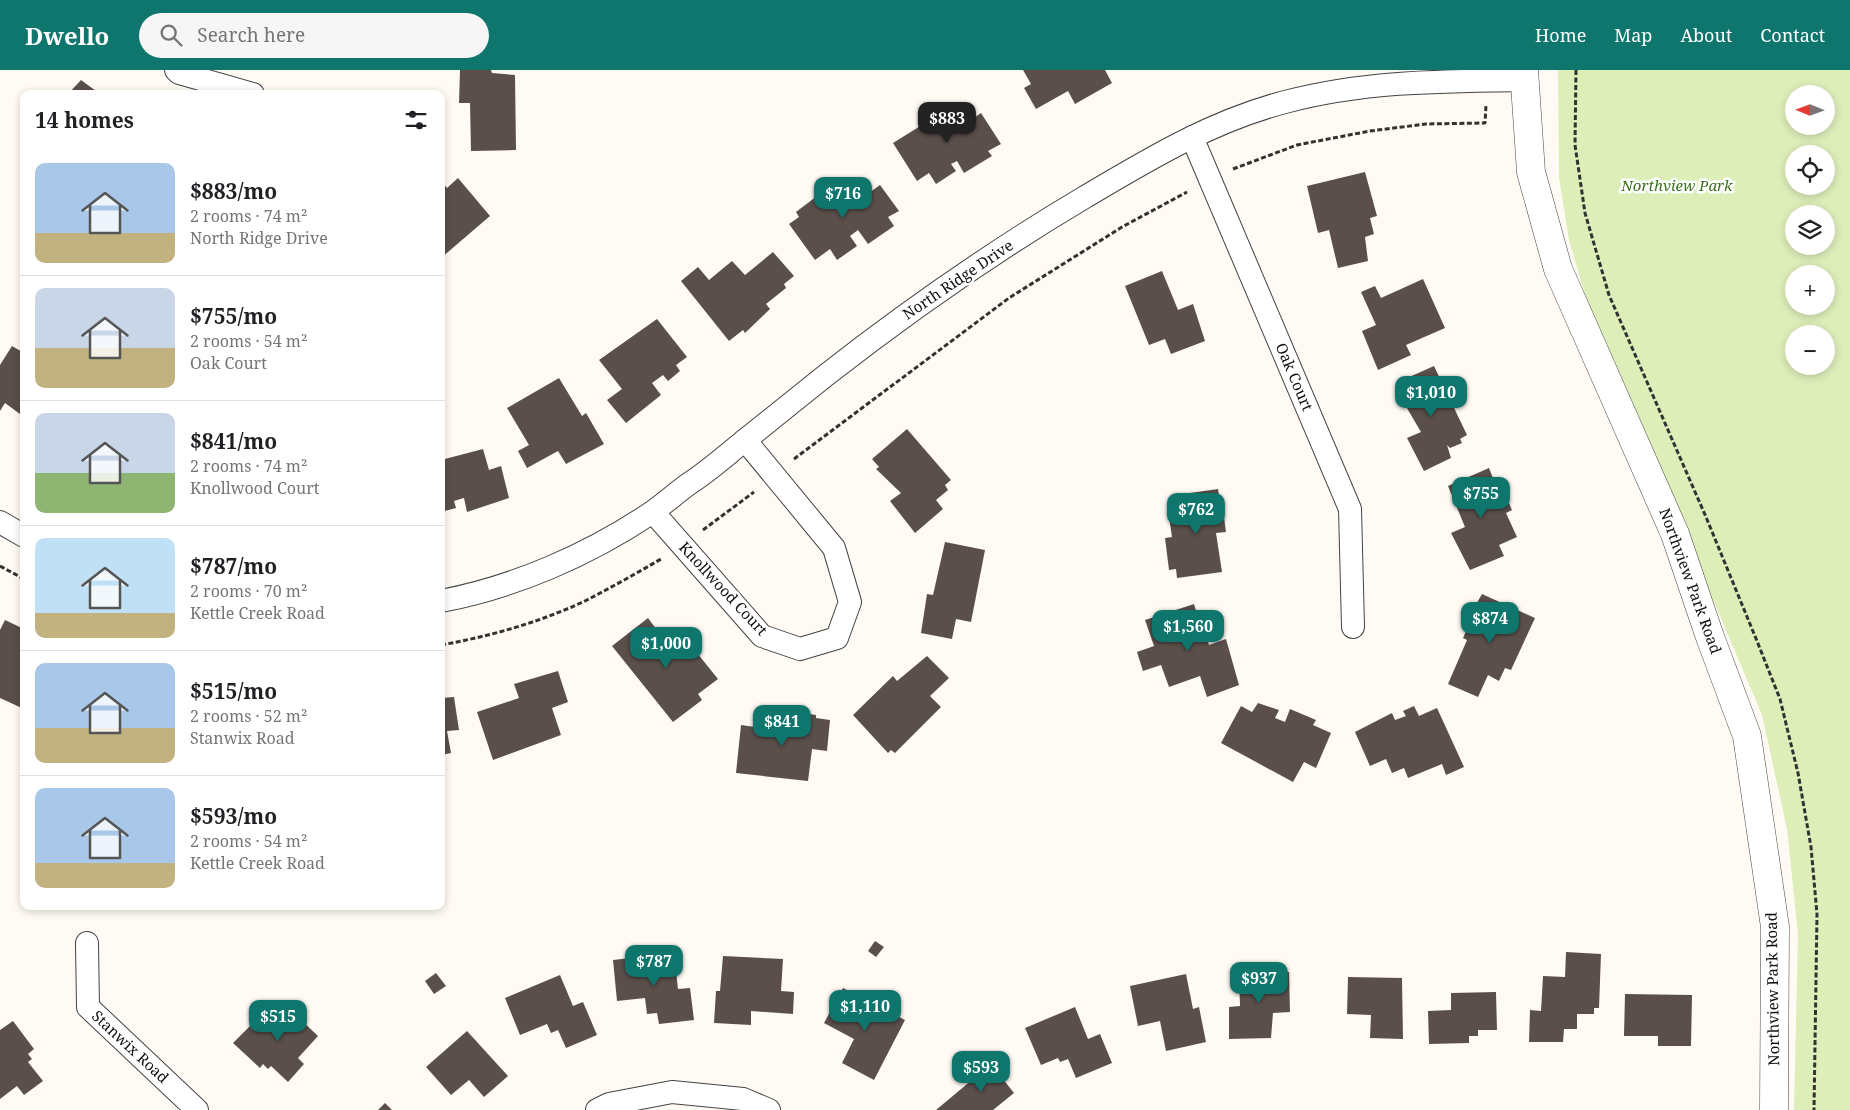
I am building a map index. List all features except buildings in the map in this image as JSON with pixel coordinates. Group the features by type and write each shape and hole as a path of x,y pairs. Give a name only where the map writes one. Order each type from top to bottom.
{"street":[{"path":"176,70 179,73 239,90"},
{"name":"North Ridge Drive","path":"445,600 493,588 544,571 618,534 653,512 826,375 933,294 1040,224 1135,167 1192,136 1283,102 1361,86 1524,75"},
{"name":"Northview Park Road","path":"1524,75 1531,172 1558,269 1675,534 1710,637 1747,736 1775,927 1774,1110"},
{"name":"Oak Court","path":"1192,136 1350,509 1353,627"},
{"name":"Knollwood Court","path":"653,512 762,636 800,650 837,638 850,602 834,548 745,440"},
{"path":"0,522 20,534"},
{"name":"Stanwix Road","path":"87,943 88,1007 197,1110"},
{"path":"597,1110 609,1104 672,1092 743,1099 769,1110"}],"path":[{"path":"445,645 531,623 586,600 663,558 742,502 795,458 1009,298 1122,228 1240,166 1297,145 1370,131 1426,124 1485,123"},
{"path":"0,566 20,577"}],"green space":[{"name":"Northview Park","path":"1558,70 1850,70 1850,1110 1794,1110 1798,934 1787,829 1762,715 1587,302 1569,240 1559,178"}]}
